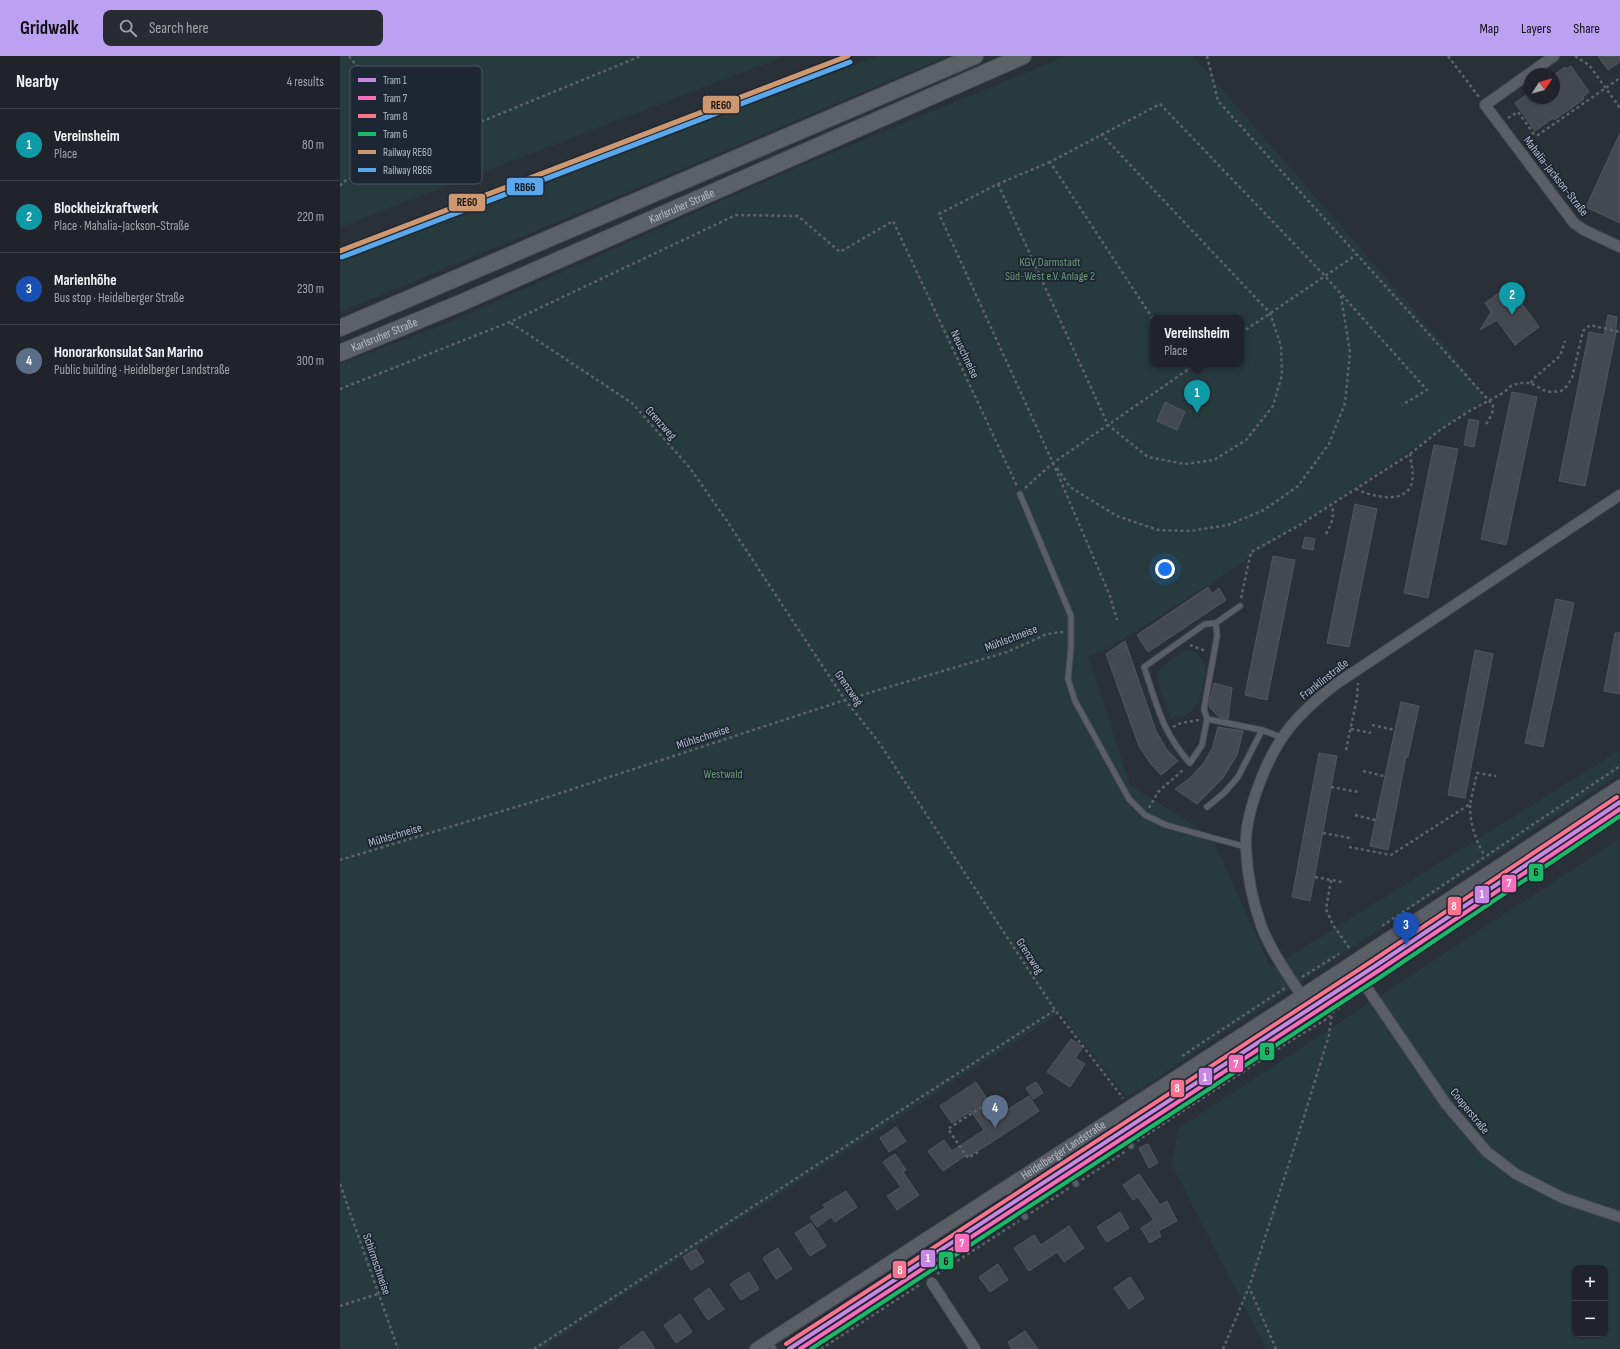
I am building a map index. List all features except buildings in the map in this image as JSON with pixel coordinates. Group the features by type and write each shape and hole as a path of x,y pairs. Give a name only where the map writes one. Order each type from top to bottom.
{"main road":[{"name":"Karlsruher Straße","path":"340,328 975,56"},
{"name":"Karlsruher Straße","path":"340,353 463,302 1023,56"}],"street":[{"path":"1485,105 1554,56"},
{"name":"Mahalia-Jackson-Straße","path":"1485,105 1574,222 1584,230 1620,247"},
{"name":"Franklinstraße","path":"1302,996 1272,949 1263,928 1249,880 1246,847 1247,829 1259,785 1268,761 1283,738 1305,710 1336,684 1620,495"},
{"name":"Heidelberger Landstraße","path":"756,1349 772,1345 890,1262 1302,996 1620,786"},
{"name":"Cooperstraße","path":"1350,963 1446,1104 1487,1152 1516,1174 1563,1198 1620,1217"},
{"path":"930,1280 975,1349"}],"lane":[{"path":"1020,494 1071,616 1072,631 1068,679 1075,701 1130,799 1145,815 1166,825 1246,847"},
{"path":"1216,623 1217,636 1204,709 1208,719 1202,745 1190,763 1174,744 1166,731 1144,667 1205,624 1216,623 1240,606"},
{"path":"1208,719 1262,730 1283,738"},
{"path":"1207,807 1224,793 1238,777 1262,730"},
{"path":"1112,1118 1131,1146"},
{"path":"1057,1154 1076,1184"},
{"path":"1005,1187 1025,1217"}],"path":[{"path":"349,56 357,66"},
{"path":"482,121 641,56"},
{"path":"1207,56 1218,101 1489,400 1493,405 1492,414 1486,426"},
{"path":"1448,56 1485,105"},
{"path":"1575,56 1589,65 1620,107"},
{"path":"1508,118 1518,112 1534,134 1538,135 1620,78"},
{"path":"1117,620 1110,596 1053,463 939,214 998,184 1050,162 1160,104 1325,276 1427,390 1402,405"},
{"path":"998,184 1108,425 1148,457 1184,464 1214,460 1246,440 1274,406 1282,375 1281,346 1270,313 1101,134"},
{"path":"1050,162 1150,315"},
{"path":"340,186 342,182"},
{"name":"Neuschneise","path":"510,322 736,216 798,216 840,252 893,222 1020,494"},
{"path":"1244,331 1356,255"},
{"path":"1053,463 1070,487 1117,516 1158,530 1190,531 1228,525 1264,510 1298,486 1329,444 1345,403 1350,352 1341,295"},
{"path":"340,389 510,322"},
{"name":"Grenzweg","path":"510,322 632,404 690,468 727,521 845,700 878,741 1055,1010 1120,1093 1128,1107"},
{"path":"1240,606 1251,552 1276,540 1410,454 1440,430 1519,383 1531,383 1543,390 1551,392 1561,391 1567,386 1572,378 1583,331 1590,326 1620,332"},
{"path":"1531,383 1533,379 1560,356 1564,341"},
{"path":"1020,494 1026,486 1053,463 1192,367"},
{"path":"1356,489 1364,493 1391,498 1400,496 1408,490 1412,483 1410,454"},
{"path":"1326,534 1332,524 1334,510 1332,504"},
{"name":"Mühlschneise","path":"340,860 539,800 845,700 1007,652 1047,634 1072,631"},
{"path":"1180,642 1196,646 1214,655"},
{"path":"1346,750 1351,729 1358,683"},
{"path":"1166,731 1181,723 1208,719"},
{"path":"1372,725 1395,730"},
{"path":"1351,729 1371,733"},
{"path":"1145,815 1158,792 1190,763"},
{"path":"1378,929 1620,766"},
{"path":"1364,771 1384,776"},
{"path":"1485,856 1479,846 1470,822 1470,804 1477,773 1496,776"},
{"path":"1331,787 1359,792"},
{"path":"1349,847 1391,855 1470,804"},
{"path":"1355,815 1376,820"},
{"path":"1374,982 1620,818"},
{"path":"1323,833 1350,838"},
{"path":"1315,877 1342,882"},
{"path":"1331,880 1326,909 1333,925 1350,948"},
{"path":"1309,972 1356,944"},
{"path":"821,1349 930,1280 1076,1184 1286,1043 1325,1020 1332,1012 1350,999"},
{"path":"534,1349 1055,1010"},
{"path":"1223,1349 1248,1287 1307,1106 1329,1035 1332,1012"},
{"path":"978,1152 968,1158 948,1129 986,1104"},
{"name":"Schirmschneise","path":"340,1184 398,1349"},
{"path":"890,1262 904,1285 907,1285 926,1274 930,1280"},
{"path":"1248,1287 1276,1349"},
{"path":"340,1306 378,1294"}],"green space":[{"path":"340,56 785,56 482,172 482,66 350,66 350,184 452,184 340,227"},
{"path":"878,56 948,56 583,211 340,312 340,261"},
{"name":"Westwald","path":"1066,56 1193,56 1455,357 1484,397 1467,413 1210,584 1104,651 1088,656 1130,785 1196,826 1215,844 1271,968 1620,750 1620,774 1371,935 1127,1098 1060,1013 541,1349 340,1349 340,364 448,323 786,172"},
{"path":"1189,650 1200,656 1205,665 1205,676 1200,695 1195,706 1188,714 1184,716 1170,717 1157,680 1158,672 1179,653"},
{"path":"1620,838 1620,1349 1266,1349 1171,1163 1179,1128"},
{"path":"1115,1130 1126,1144 1125,1148 1079,1178 1075,1177 1067,1165 1067,1161"},
{"path":"1060,1166 1071,1183 1029,1210 1018,1193"},
{"path":"1006,1201 1017,1219 946,1265 938,1269 934,1265 905,1283 897,1269"},
{"path":"895,1275 903,1288 905,1286 907,1290 816,1349 781,1349 779,1346 887,1276 889,1279"}],"tram line":[{"name":"8","path":"786,1344 1372,961 1617,797"},
{"name":"1","path":"789,1349 1375,966 1620,802"},
{"name":"7","path":"800,1349 1378,971 1620,809"},
{"name":"6","path":"811,1349 1382,976 1620,816"}],"rail line":[{"name":"RE60","path":"340,251 848,56"},
{"name":"RB66","path":"342,257 850,62"}],"place":[{"name":"Blockheizkraftwerk","path":"1512,315"},
{"name":"Vereinsheim","path":"1197,413"},
{"name":"Marienhöhe","path":"1406,945"},
{"name":"Honorarkonsulat San Marino","path":"995,1128"}],"park label":[{"name":"KGV Darmstadt Süd-West e.V. Anlage 2","path":"1050,269"}]}
